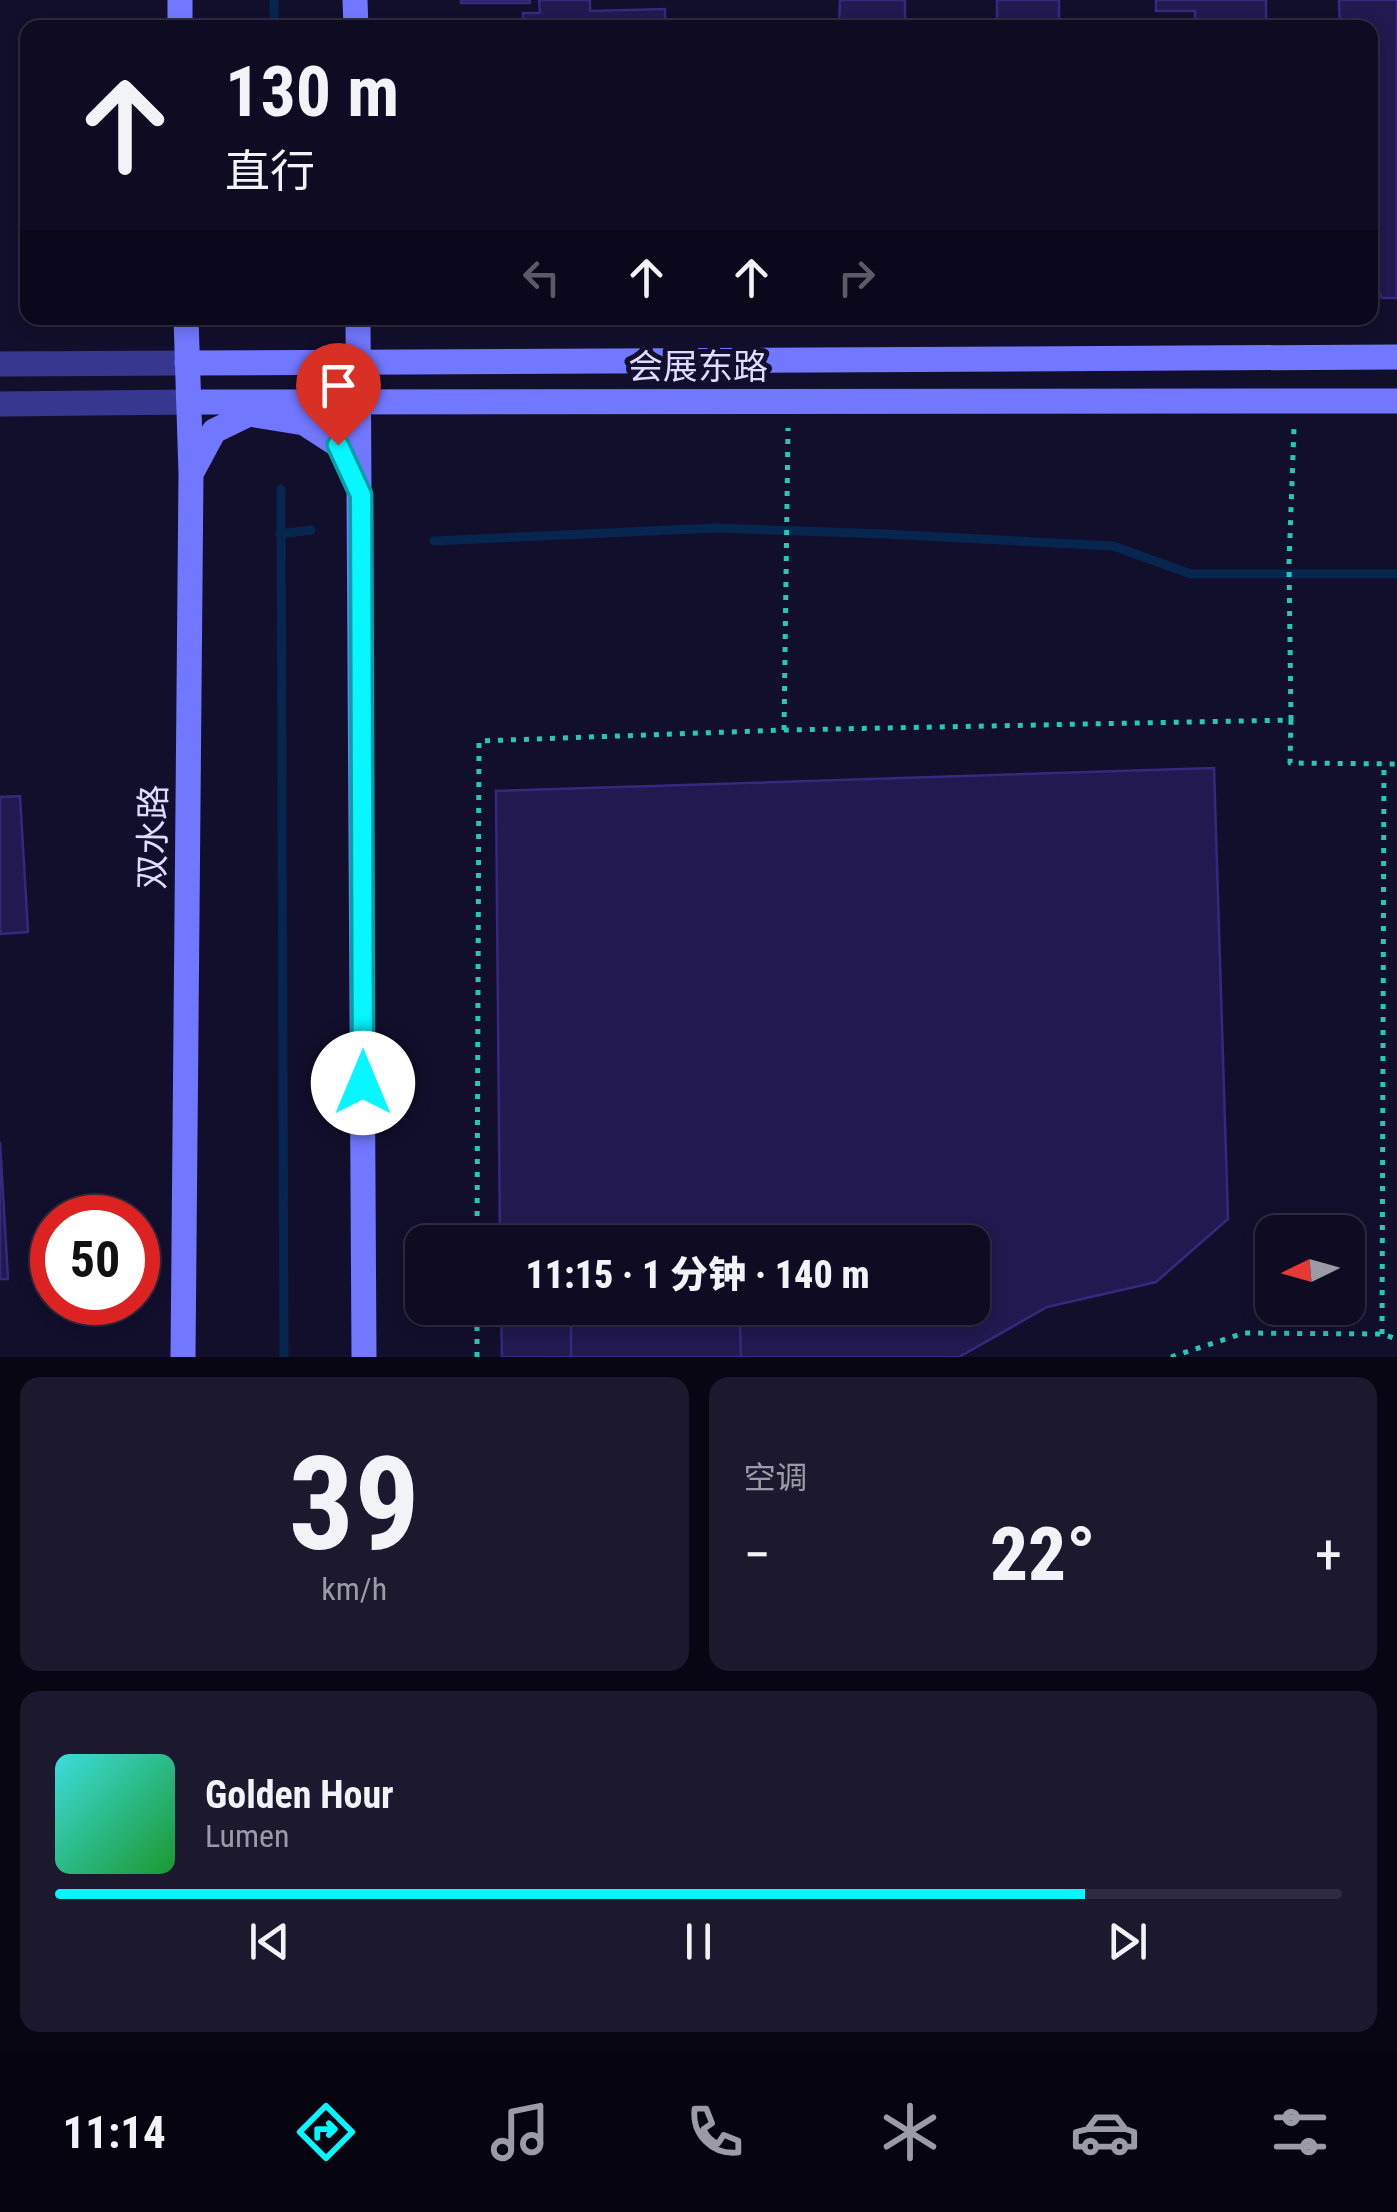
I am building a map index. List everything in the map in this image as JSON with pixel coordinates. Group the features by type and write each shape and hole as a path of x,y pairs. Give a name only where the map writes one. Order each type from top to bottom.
{"main road":[{"name":"双水路","path":"184,1357 192,472 186,325"},
{"path":"358,325 364,1357"},
{"name":"会展东路","path":"187,363 1397,357"},
{"name":"会展东路","path":"189,402 1397,402"},
{"path":"192,472 214,430 249,414 304,422 338,445 361,495"}],"street":[{"name":"会展东路","path":"0,364 187,363"},
{"name":"会展东路","path":"0,404 189,402"}],"path":[{"path":"1295,402 1289,563 1290,763 1397,764"},
{"path":"784,730 786,470"},
{"path":"477,1225 479,741 784,730 1291,720"},
{"path":"1382,1334 1384,763"},
{"path":"477,1325 477,1357"},
{"path":"1171,1357 1244,1332 1382,1334 1397,1339"}],"building":[{"path":"530,0 530,3 461,3"},
{"path":"539,0 590,0 590,11 665,9 665,20 523,20 523,13 540,13"},
{"path":"840,0 905,0 905,20 839,20"},
{"path":"997,0 1059,0 1059,20 997,20"},
{"path":"1156,0 1266,0 1266,20 1195,20 1195,11 1156,11"},
{"path":"1339,0 1397,0 1397,298 1382,298 1378,290 1378,20 1340,20"},
{"path":"1214,768 1228,1219 1156,1282 1047,1307 959,1357 502,1357 501,1325 990,1325 990,1225 500,1225 496,791"},
{"path":"20,796 28,932 0,934 0,797"},
{"path":"0,1142 8,1279 0,1279"},
{"path":"571,1325 740,1325 741,1357 571,1357"}],"waterway":[{"path":"274,0 274,20"},
{"path":"281,489 284,1357"},
{"path":"434,541 715,528 1113,546 1191,574 1397,574"},
{"path":"280,534 311,530"}],"route":[{"path":"338,445 361,495 363,1083"}]}
